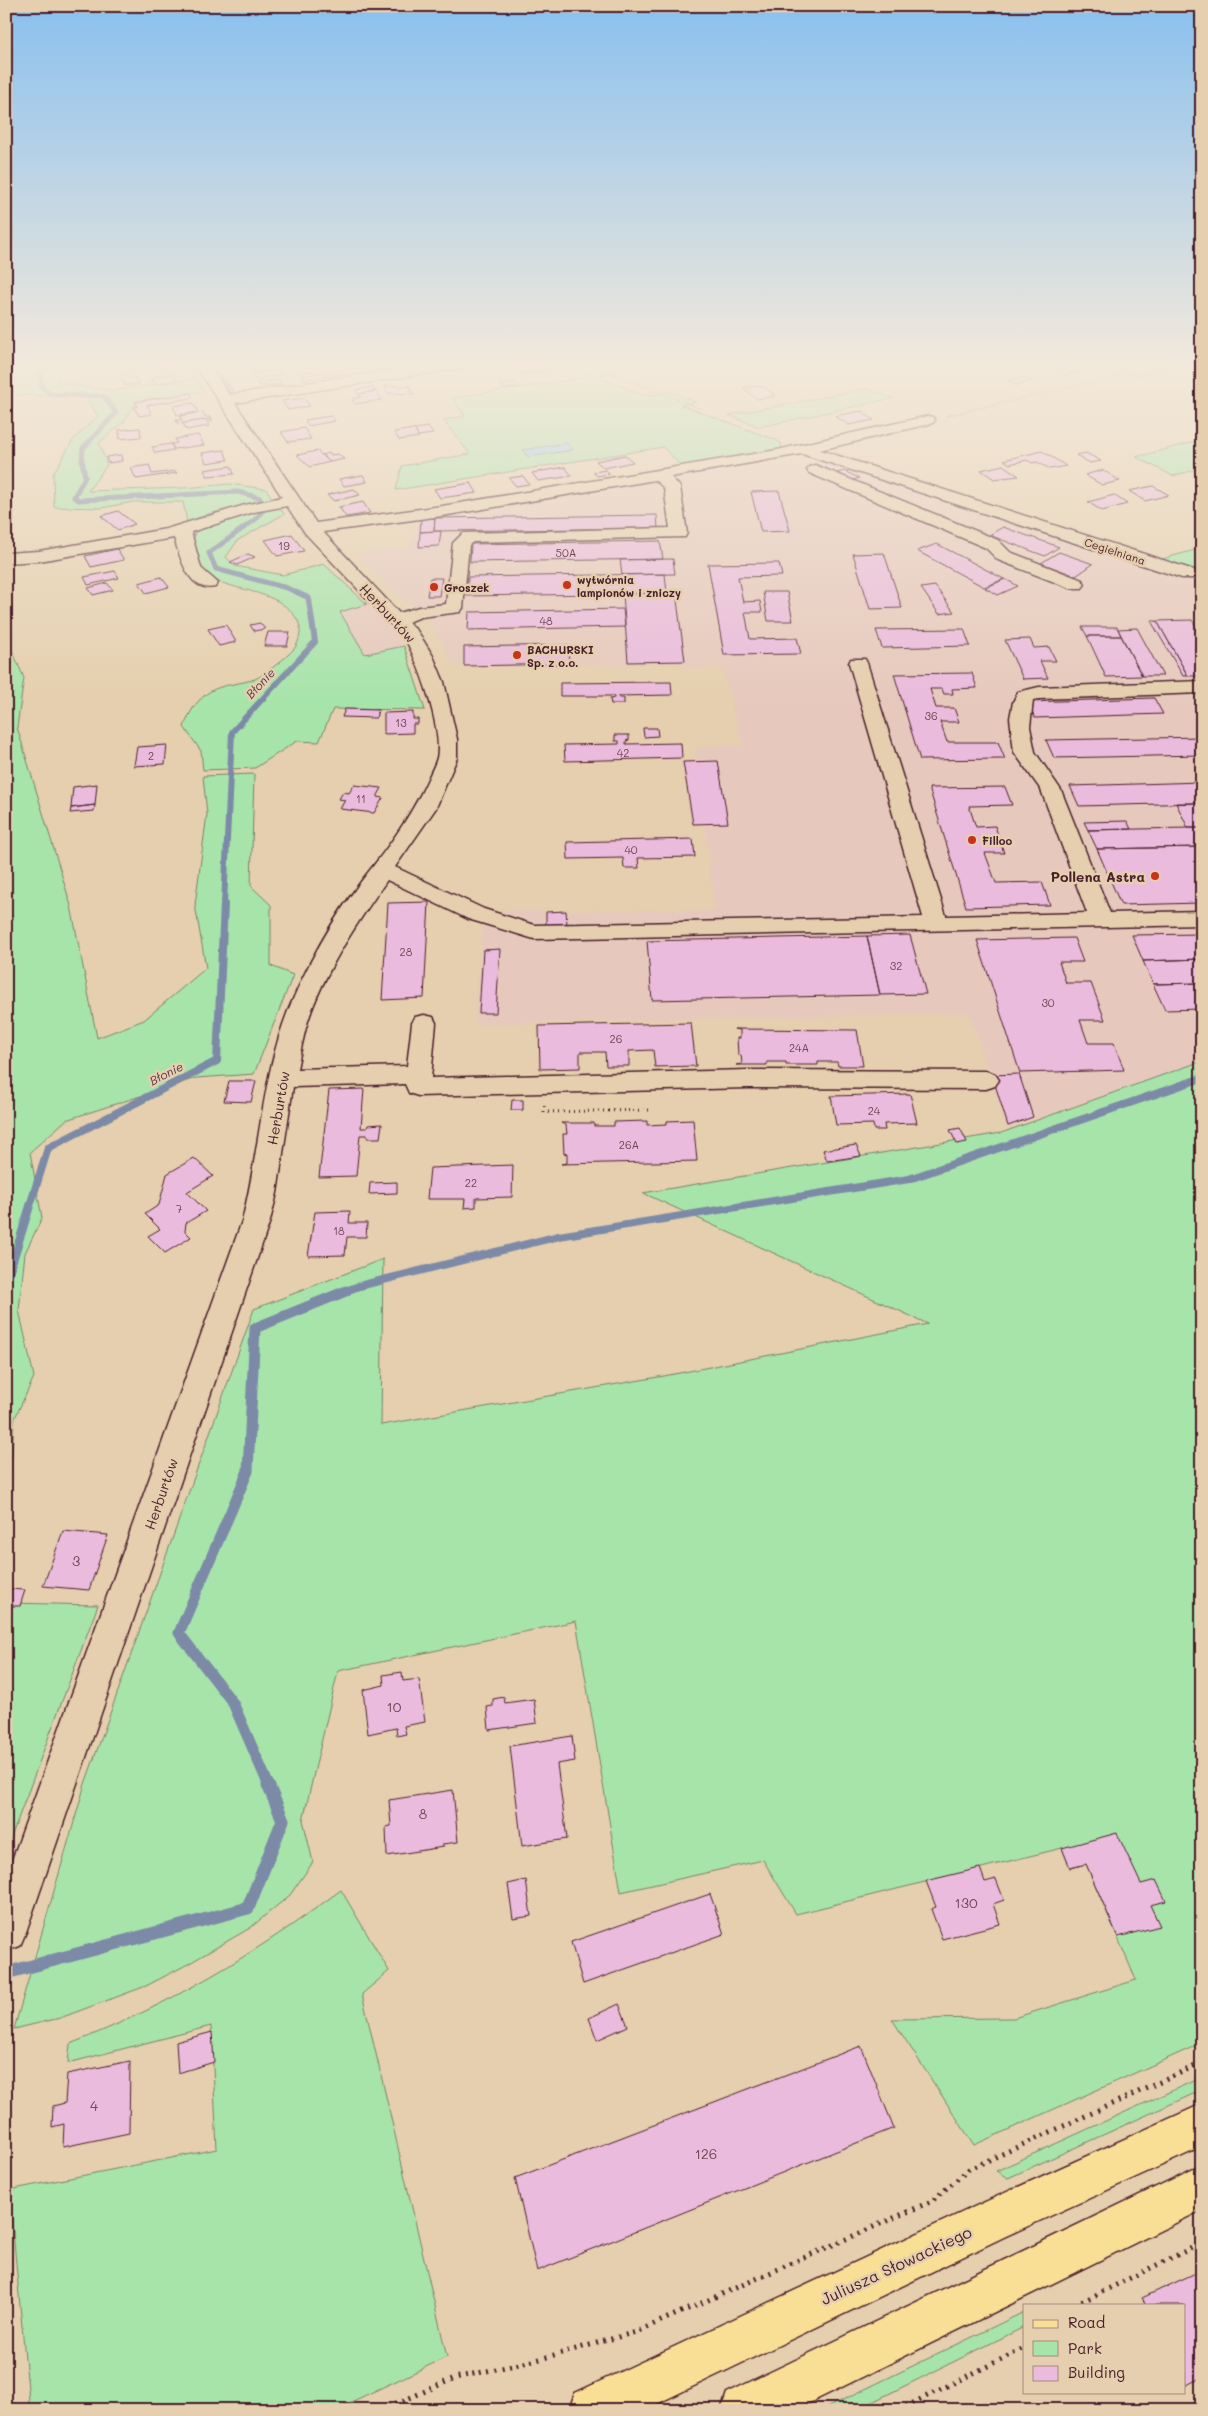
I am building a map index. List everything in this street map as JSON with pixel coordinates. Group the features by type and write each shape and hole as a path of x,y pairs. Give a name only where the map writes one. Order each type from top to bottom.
{"main road":[{"name":"Juliusza Słowackiego","path":"592,2410 982,2225 1202,2125"},
{"path":"744,2410 1202,2187"}],"street":[{"name":"Herburtów","path":"6,1932 256,1221 268,1164 282,1078 295,1024 316,976 346,922 425,808 447,758 447,740 434,682 424,656 412,636 398,619 354,578 286,501 271,475"},
{"path":"398,619 419,612 454,608 461,544 468,538 679,533 672,487 659,475"},
{"name":"Cegielniana","path":"311,529 442,511 659,475"},
{"path":"825,475 992,544 1004,556 1076,584"},
{"name":"Cegielniana","path":"881,475 1188,574"},
{"path":"6,558 39,556 183,531 251,508 286,501"},
{"path":"183,531 182,536 193,570 209,583"},
{"path":"6,573 39,556"},
{"path":"858,664 937,924"},
{"path":"1101,920 1051,790 1043,777 1026,758 1020,729 1022,700 1025,696 1039,693 1202,687"},
{"path":"382,869 491,919 520,930 534,932 1202,918"},
{"path":"424,1022 418,1086 748,1079 986,1080"},
{"path":"282,1078 419,1076"}],"path":[{"path":"382,2410 455,2378 532,2361 636,2332 932,2202 969,2169 1202,2063"},
{"path":"1077,2304 1202,2243"},
{"path":"899,2410 1023,2348"}],"shaded area":[{"name":"Pollena Astra","path":"682,475 872,475 1146,566 1188,579 1202,580 1202,1061 1007,1129 969,1013 475,1024 484,911 715,910 695,748 743,745 722,668 683,668 684,663 455,666 422,608 407,603 355,554 411,547 418,519"},
{"path":"367,604 395,632 404,646 365,654 340,612"}],"green space":[{"path":"53,475 100,475 88,491 184,488 229,484 266,489 274,501 211,513 187,522 183,502 133,502 102,508 54,507"},
{"path":"400,475 491,475 396,490"},
{"path":"279,506 284,514 238,540 226,557 235,566 283,575 324,564 367,604 340,612 365,654 404,646 425,710 333,709 319,742 297,741 255,768 203,770 201,751 184,727 194,707 211,691 255,679 269,670 294,649 298,642 300,631 298,621 286,606 269,597 215,580 202,570 194,555 195,532 226,518"},
{"path":"1202,548 1202,580 1188,579 1155,561"},
{"path":"6,636 24,678 17,727 71,906 97,1038 144,1020 206,968 195,905 207,814 203,776 254,774 251,886 271,905 271,966 293,975 254,1074 196,1078 66,1120 30,1152 42,1218 25,1253 19,1310 34,1377 14,1420 10,1488 6,1497"},
{"path":"1202,1061 1202,2043 974,2145 892,2019 1014,2018 1136,1980 1086,1864 1070,1868 1062,1848 796,1914 763,1860 621,1892 576,1621 338,1671 303,1820 313,1862 290,1895 250,1928 146,1986 60,2018 14,2029 85,1784 254,1309 383,1259 381,1425 664,1376 928,1324 643,1193 1001,1133"},
{"path":"6,1603 98,1605 6,1851"},
{"path":"341,1890 389,1971 362,1994 447,2357 334,2410 30,2410 9,2190 217,2149 211,2026 68,2063 70,2044 143,2012 211,1976 276,1936"},
{"path":"1202,2077 1202,2090 1008,2178 996,2171"},
{"path":"1023,2312 1023,2327 856,2410 822,2410"}],"building":[{"path":"134,475 165,475 136,479"},
{"path":"363,475 367,482 344,486 339,479"},
{"path":"533,475 572,476 538,481"},
{"path":"834,475 852,475 859,478 849,482"},
{"path":"988,475 1019,476 994,479"},
{"path":"1085,475 1110,475 1120,481 1102,485"},
{"path":"523,476 529,484 516,486 509,478"},
{"path":"471,483 477,493 440,498 434,489"},
{"path":"1153,486 1169,495 1145,501 1129,491"},
{"path":"354,489 360,495 334,501 327,495"},
{"path":"779,491 790,531 761,532 751,492"},
{"path":"1114,495 1127,504 1102,511 1088,502"},
{"path":"363,502 370,513 346,517 339,507"},
{"path":"118,511 135,524 118,530 101,516"},
{"path":"657,515 658,528 434,531 435,518"},
{"path":"435,518 434,531 420,532 421,519"},
{"path":"1003,527 1059,547 1045,556 989,535"},
{"path":"441,531 439,546 419,547 420,532"},
{"path":"292,534 304,551 277,556 265,540"},
{"path":"660,541 663,559 470,562 471,544"},
{"path":"937,544 1004,579 984,587 917,551"},
{"path":"117,549 124,560 91,567 85,556"},
{"path":"1059,552 1093,564 1076,576 1041,563"},
{"path":"884,553 902,608 870,609 853,554"},
{"path":"248,554 255,557 237,565 230,562"},
{"path":"673,559 675,574 622,575 620,560"},
{"path":"779,563 782,576 738,577 743,602 760,601 762,612 745,612 750,639 797,638 801,654 724,655 708,564"},
{"path":"115,571 119,578 88,585 84,577"},
{"name":"wytwórnia lampionów i zniczy","path":"665,574 667,593 467,596 468,577"},
{"path":"161,577 169,587 146,593 139,583"},
{"name":"Groszek","path":"430,578 442,578 439,596 427,596"},
{"path":"1005,579 1018,586 998,595 985,588"},
{"path":"107,583 113,590 93,595 88,588"},
{"path":"935,586 954,612 939,614 921,588"},
{"path":"763,592 787,592 793,621 768,621"},
{"path":"676,593 685,661 628,662 623,594"},
{"path":"623,609 625,627 468,630 469,612"},
{"path":"1192,620 1202,636 1202,676 1188,676 1157,621"},
{"path":"1151,621 1157,621 1188,676 1183,676"},
{"path":"260,623 265,629 254,631 250,625"},
{"path":"226,625 236,642 219,646 208,629"},
{"path":"1082,627 1117,627 1121,636 1087,636"},
{"path":"1137,628 1163,676 1142,676 1118,629"},
{"path":"964,629 970,646 882,648 876,630"},
{"path":"268,632 290,632 287,646 264,646"},
{"path":"1087,636 1121,636 1142,676 1106,677"},
{"path":"1030,639 1034,648 1049,647 1056,661 1040,661 1048,678 1023,679 1005,640"},
{"name":"BACHURSKI Sp. z o.o.","path":"568,645 569,664 464,666 464,647"},
{"path":"972,673 977,688 952,689 953,694 944,694 942,689 930,689 936,708 954,708 959,722 940,722 947,742 998,742 1005,759 920,760 894,674"},
{"path":"671,682 672,695 619,696 619,698 624,698 624,704 611,704 610,699 614,698 614,696 560,696 560,683"},
{"path":"1154,698 1163,714 1035,718 1028,702"},
{"path":"345,709 378,710 376,718 342,717"},
{"path":"413,712 413,719 418,719 418,724 413,724 413,733 384,734 384,713"},
{"path":"643,728 657,728 658,736 644,737"},
{"path":"615,735 629,735 629,740 626,741 626,744 681,743 682,758 565,761 564,745 619,744 619,741 615,741"},
{"path":"1202,737 1202,755 1054,758 1046,740"},
{"path":"167,745 165,764 134,766 137,747"},
{"path":"718,761 728,823 693,824 683,762"},
{"path":"1202,782 1202,803 1079,806 1070,786"},
{"path":"97,784 95,805 71,808 73,787"},
{"path":"354,785 382,788 377,797 383,798 374,813 340,809 345,800 339,799 343,792 349,793"},
{"name":"Filloo","path":"1005,787 1012,805 969,806 976,827 995,826 1004,853 985,853 996,883 1042,882 1050,905 966,907 929,788"},
{"path":"1176,803 1202,803 1202,828 1188,828"},
{"path":"95,805 94,811 70,813 71,808"},
{"path":"1127,821 1131,829 1088,830 1084,822"},
{"path":"1202,828 1202,847 1097,849 1088,830"},
{"path":"693,839 695,857 638,858 639,868 624,868 623,858 568,859 567,842"},
{"name":"Pollena Astra","path":"1202,847 1202,903 1121,905 1097,849"},
{"path":"429,902 424,998 382,1000 388,903"},
{"path":"566,911 567,925 546,926 546,912"},
{"path":"1202,934 1202,959 1143,961 1132,935"},
{"path":"910,935 926,994 880,995 867,936"},
{"path":"867,936 880,995 652,1000 647,941"},
{"path":"1074,938 1083,962 1059,962 1066,983 1091,983 1105,1020 1080,1020 1088,1043 1114,1043 1124,1070 1020,1073 977,940"},
{"path":"500,949 496,1013 479,1013 483,950"},
{"path":"1202,959 1202,983 1153,984 1143,961"},
{"path":"1202,983 1202,1009 1165,1010 1153,984"},
{"path":"691,1023 696,1066 655,1067 653,1050 629,1051 629,1066 606,1066 605,1052 580,1052 580,1068 540,1069 539,1026"},
{"path":"734,1029 857,1030 863,1066 838,1066 837,1062 818,1062 818,1065 786,1065 786,1062 767,1062 767,1065 736,1065 742,1064 741,1055 738,1055 737,1038 740,1038 740,1030"},
{"path":"1019,1074 1033,1117 1008,1126 992,1075"},
{"path":"229,1081 256,1081 251,1102 224,1101"},
{"path":"364,1089 361,1128 367,1128 368,1125 382,1124 380,1138 367,1138 367,1135 360,1135 356,1176 319,1177 329,1090"},
{"path":"910,1094 917,1123 884,1124 885,1130 874,1130 873,1124 836,1125 831,1096"},
{"path":"512,1100 523,1100 523,1110 511,1110"},
{"path":"693,1120 697,1161 561,1164 567,1163 567,1153 564,1154 563,1134 567,1134 566,1125 561,1123 594,1123 594,1126 614,1126 614,1122 647,1121 647,1125 667,1124 667,1121"},
{"path":"960,1128 967,1142 957,1144 950,1130"},
{"path":"856,1145 861,1156 827,1161 823,1150"},
{"path":"194,1158 213,1176 187,1192 206,1211 186,1223 185,1231 191,1237 165,1253 148,1236 160,1229 145,1214 159,1205 167,1174"},
{"path":"513,1165 512,1197 476,1198 476,1207 464,1208 465,1199 427,1199 430,1168"},
{"path":"397,1182 397,1193 369,1194 370,1183"},
{"path":"350,1211 349,1223 367,1223 366,1237 347,1237 345,1255 308,1256 315,1212"},
{"path":"63,1531 108,1535 89,1590 43,1586"},
{"path":"6,1589 25,1590 20,1606 6,1606"},
{"path":"402,1672 403,1681 419,1679 425,1722 404,1726 406,1734 397,1736 396,1728 368,1734 363,1690 384,1685 383,1675"},
{"path":"504,1697 505,1703 534,1699 537,1723 489,1730 487,1707 493,1706 493,1699"},
{"path":"572,1736 575,1761 557,1764 567,1839 522,1846 510,1746"},
{"path":"453,1790 458,1842 443,1844 443,1847 387,1856 386,1827 391,1826 389,1800"},
{"path":"1117,1833 1141,1884 1156,1880 1166,1901 1150,1905 1160,1926 1118,1937 1086,1864 1070,1868 1062,1848"},
{"path":"980,1868 985,1882 996,1879 1004,1900 993,1904 1000,1924 942,1939 931,1909 936,1907 926,1881"},
{"path":"526,1880 531,1916 513,1919 508,1884"},
{"path":"710,1894 724,1934 583,1984 571,1942"},
{"path":"619,2004 628,2026 597,2040 589,2018"},
{"path":"212,2032 214,2062 178,2073 176,2042"},
{"path":"861,2046 894,2128 537,2271 515,2178"},
{"path":"130,2061 129,2133 63,2147 64,2124 52,2127 53,2106 65,2103 67,2074"},
{"path":"1202,2270 1202,2377 1186,2385 1186,2304 1145,2304 1142,2298"}],"waterway":[{"name":"Błonie","path":"85,475 74,497 79,500 238,492 260,498 264,509 256,519 209,553 216,569 287,588 309,598 309,600"},
{"name":"Błonie","path":"224,905 232,732 315,642 309,600"},
{"name":"Błonie","path":"6,1283 48,1148 217,1061 224,904"},
{"path":"343,1292 359,1286 559,1236 909,1179 1202,1078"},
{"path":"269,1786 233,1703 179,1633 248,1471 255,1328 346,1291"},
{"path":"6,1973 248,1908 283,1820 268,1785"}],"place":[{"name":"wytwórnia lampionów i zniczy","path":"567,585"},
{"name":"Groszek","path":"434,587"},
{"name":"BACHURSKI Sp. z o.o.","path":"517,655"},
{"name":"Filloo","path":"972,840"},
{"name":"Pollena Astra","path":"1155,876"}]}
